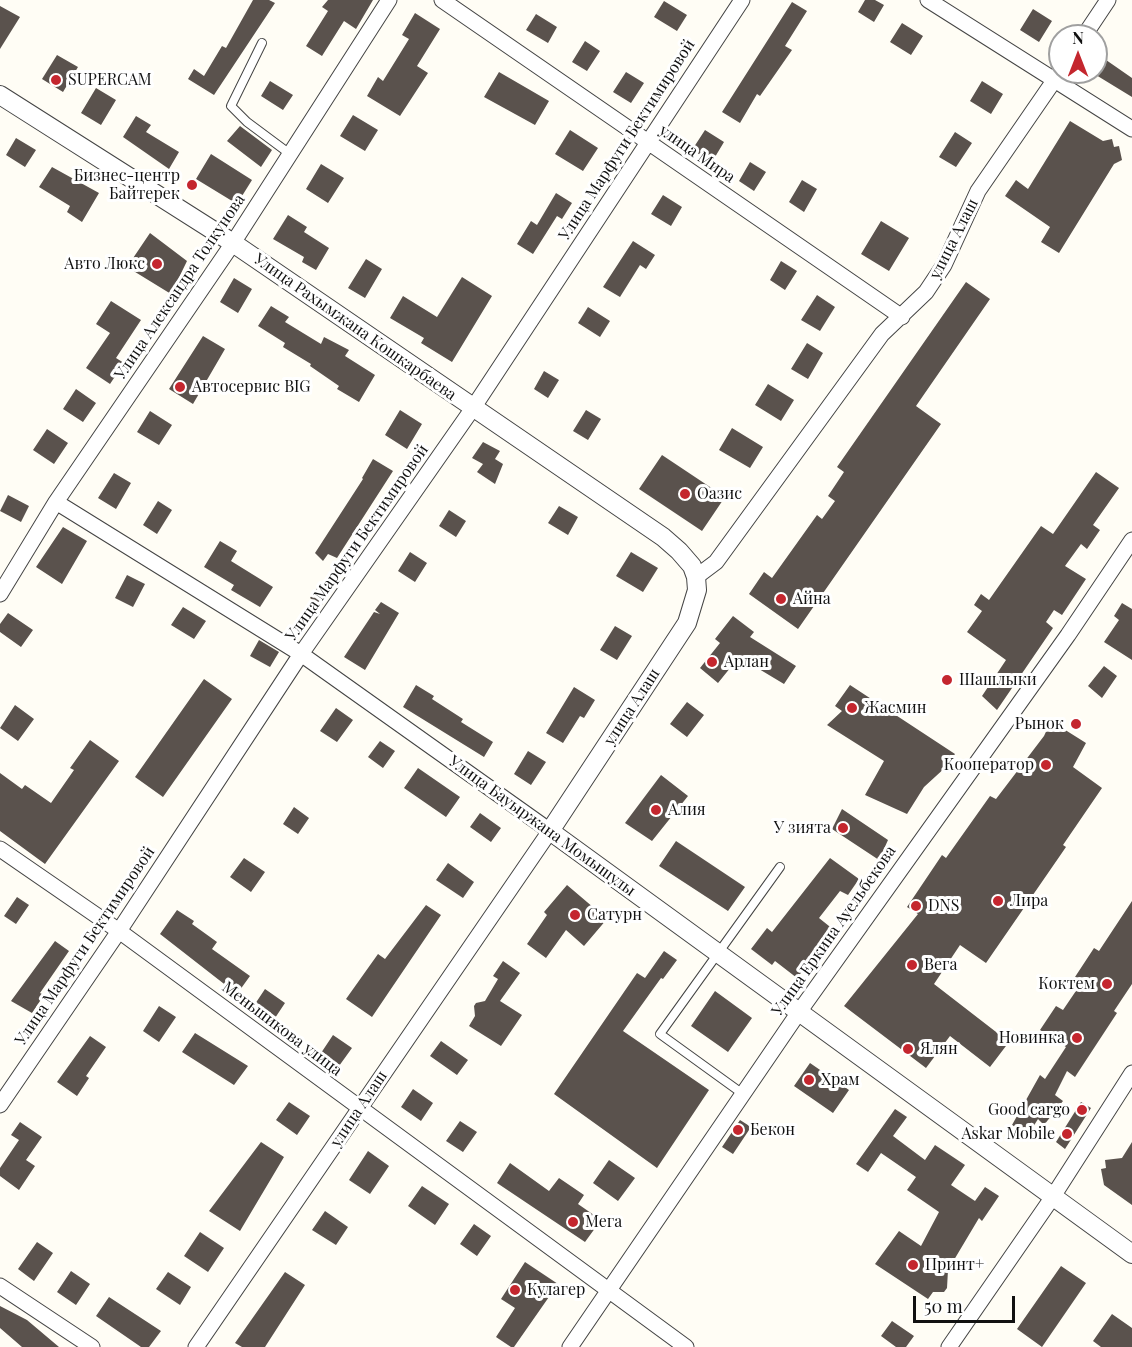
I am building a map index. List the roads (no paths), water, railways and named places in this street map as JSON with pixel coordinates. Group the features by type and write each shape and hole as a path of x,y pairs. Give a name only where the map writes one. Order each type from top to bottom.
{"street":[{"name":"Улица Александра Толкунова","path":"0,594 56,502 233,243 389,0"},
{"name":"улица Мира","path":"442,0 902,317"},
{"name":"Улица Марфуги Бектимировой","path":"0,1105 119,931 301,654 473,408 742,0"},
{"path":"928,0 1048,72"},
{"path":"1092,24 1108,0"},
{"name":"улица Алаш","path":"196,1347 550,831 687,623 697,590 696,577 716,562 882,334 902,317 926,291 944,265 978,191 1052,84"},
{"path":"1067,84 1132,129"},
{"name":"Улица Рахымжана Кошкарбаева","path":"0,95 233,243 663,537 679,551 696,577"},
{"path":"882,303 884,315 882,334"},
{"name":"Улица Бауыржана Момышулы","path":"56,502 301,654 550,831 1132,1254"},
{"name":"Улица Еркина Ауельбекова","path":"570,1347 799,1012 1068,635 1132,540"},
{"name":"Меньшикова улица","path":"0,849 119,931 686,1347"},
{"path":"949,1347 1052,1198 1132,1073"},
{"path":"0,1286 92,1347"}],"lane":[{"path":"262,43 231,106 247,122 290,154"},
{"path":"743,1094 660,1034 780,867"}],"place":[{"name":"SUPERCAM","path":"56,80"},
{"name":"Бизнес-центр Байтерек","path":"192,185"},
{"name":"Авто Люкс","path":"157,264"},
{"name":"Автосервис BIG","path":"180,387"},
{"name":"Оазис","path":"685,494"},
{"name":"Айна","path":"781,599"},
{"name":"Арлан","path":"712,662"},
{"name":"Шашлыки","path":"947,680"},
{"name":"Жасмин","path":"852,708"},
{"name":"Рынок","path":"1076,724"},
{"name":"Кооператор","path":"1046,765"},
{"name":"Алия","path":"656,810"},
{"name":"У зията","path":"843,828"},
{"name":"Лира","path":"998,901"},
{"name":"DNS","path":"916,906"},
{"name":"Сатурн","path":"575,915"},
{"name":"Вега","path":"912,965"},
{"name":"Коктем","path":"1107,984"},
{"name":"Новинка","path":"1077,1038"},
{"name":"Ялян","path":"908,1049"},
{"name":"Храм","path":"809,1080"},
{"name":"Good cargo","path":"1082,1110"},
{"name":"Бекон","path":"738,1130"},
{"name":"Askar Mobile","path":"1067,1134"},
{"name":"Мега","path":"573,1222"},
{"name":"Принт+","path":"913,1265"},
{"name":"Кулагер","path":"515,1290"}]}
